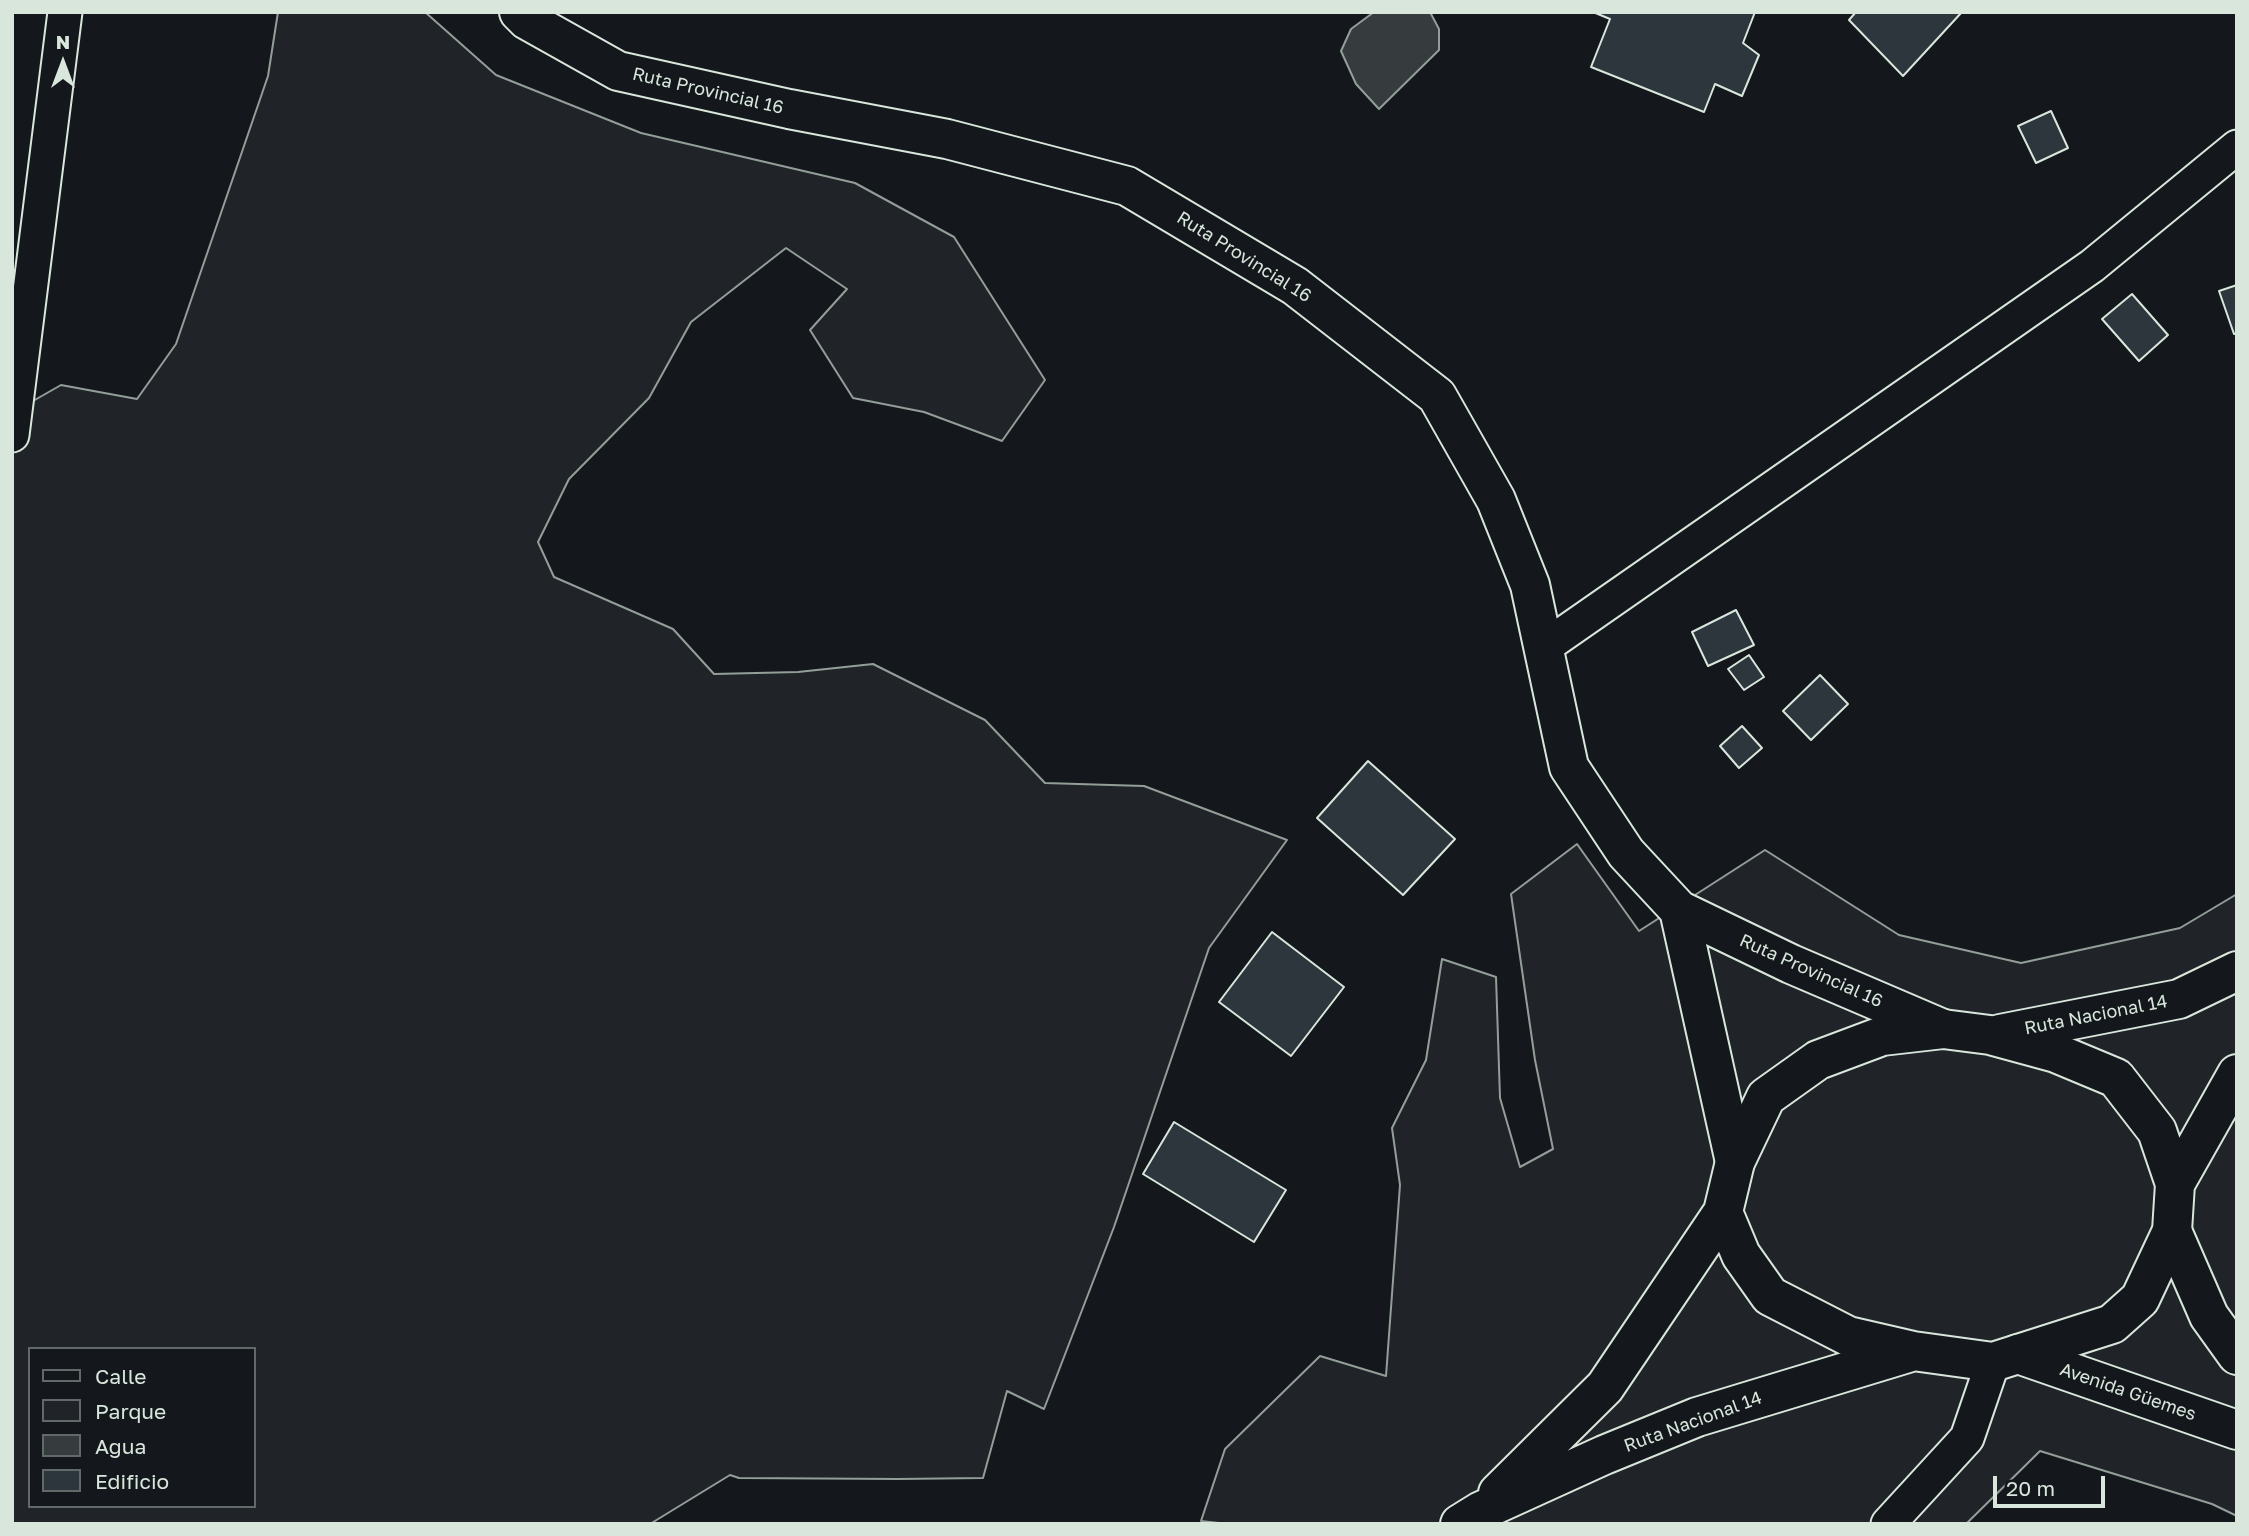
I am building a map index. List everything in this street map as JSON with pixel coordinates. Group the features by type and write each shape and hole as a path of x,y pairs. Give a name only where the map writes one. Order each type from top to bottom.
{"main road":[{"name":"Ruta Provincial 16","path":"519,12 527,20 618,71 789,109 947,139 1127,186 1295,286 1437,396 1496,500 1530,584 1569,767 1626,853 1679,910 1791,964 1943,1028"},
{"path":"1679,910 1735,1162"},
{"name":"Ruta Nacional 14","path":"1990,1035 2179,999 2237,971"},
{"path":"1943,1028 1990,1035 2056,1053 2116,1078 2157,1131 2175,1184 2172,1231 2140,1299 2112,1324 2006,1358 1913,1351 1848,1336 1770,1296 1741,1255 1723,1212 1735,1162 1766,1097 1818,1060 1882,1036 1943,1028"},
{"path":"2175,1184 2237,1074"},
{"name":"Ruta Nacional 14","path":"1470,1517 1605,1387 1723,1212"},
{"path":"2172,1231 2209,1316 2237,1355"},
{"name":"Ruta Nacional 14","path":"1470,1517 1604,1455 1697,1417 1913,1351"},
{"name":"Avenida Güemes","path":"2006,1358 2237,1430"}],"street":[{"path":"12,435 65,12"},
{"path":"1543,648 2092,266 2237,147"},
{"path":"1888,1524 1967,1438 2006,1358"}],"green space":[{"path":"278,12 425,12 496,75 641,133 855,183 954,237 1045,380 1002,441 924,412 853,398 810,330 847,289 786,248 691,322 649,398 569,479 538,542 554,577 673,629 714,674 798,672 873,664 985,720 1045,783 1144,786 1287,840 1209,948 1114,1227 1044,1409 1007,1391 983,1478 739,1478 730,1475 650,1524 12,1524 12,413 61,385 137,399 176,344 268,76"},
{"path":"1577,844 1639,931 1765,850 1899,935 2021,963 2180,928 2237,894 2237,1516 2212,1504 2040,1451 1966,1524 1228,1524 1201,1521 1225,1449 1320,1356 1386,1376 1400,1185 1392,1128 1426,1060 1442,959 1496,977 1500,1098 1520,1167 1553,1149 1535,1060 1511,894"}],"water":[{"path":"1374,12 1430,12 1439,29 1439,50 1379,109 1356,84 1341,51 1351,29"}],"building":[{"path":"1593,12 1755,12 1743,43 1759,55 1742,96 1715,84 1704,112 1591,67 1610,19"},
{"path":"1856,12 1962,12 1903,76 1849,20"},
{"path":"2051,111 2068,148 2036,163 2018,126"},
{"path":"2237,285 2237,333 2234,334 2219,291"},
{"path":"2132,294 2168,335 2139,361 2102,319"},
{"path":"1736,610 1754,645 1708,666 1692,632"},
{"path":"1749,655 1764,677 1744,690 1728,669"},
{"path":"1820,675 1848,704 1811,740 1783,711"},
{"path":"1742,726 1762,748 1739,768 1720,746"},
{"path":"1368,761 1455,839 1403,895 1317,818"},
{"path":"1272,932 1344,987 1291,1056 1219,1002"},
{"path":"1174,1122 1286,1190 1254,1242 1143,1174"}]}
